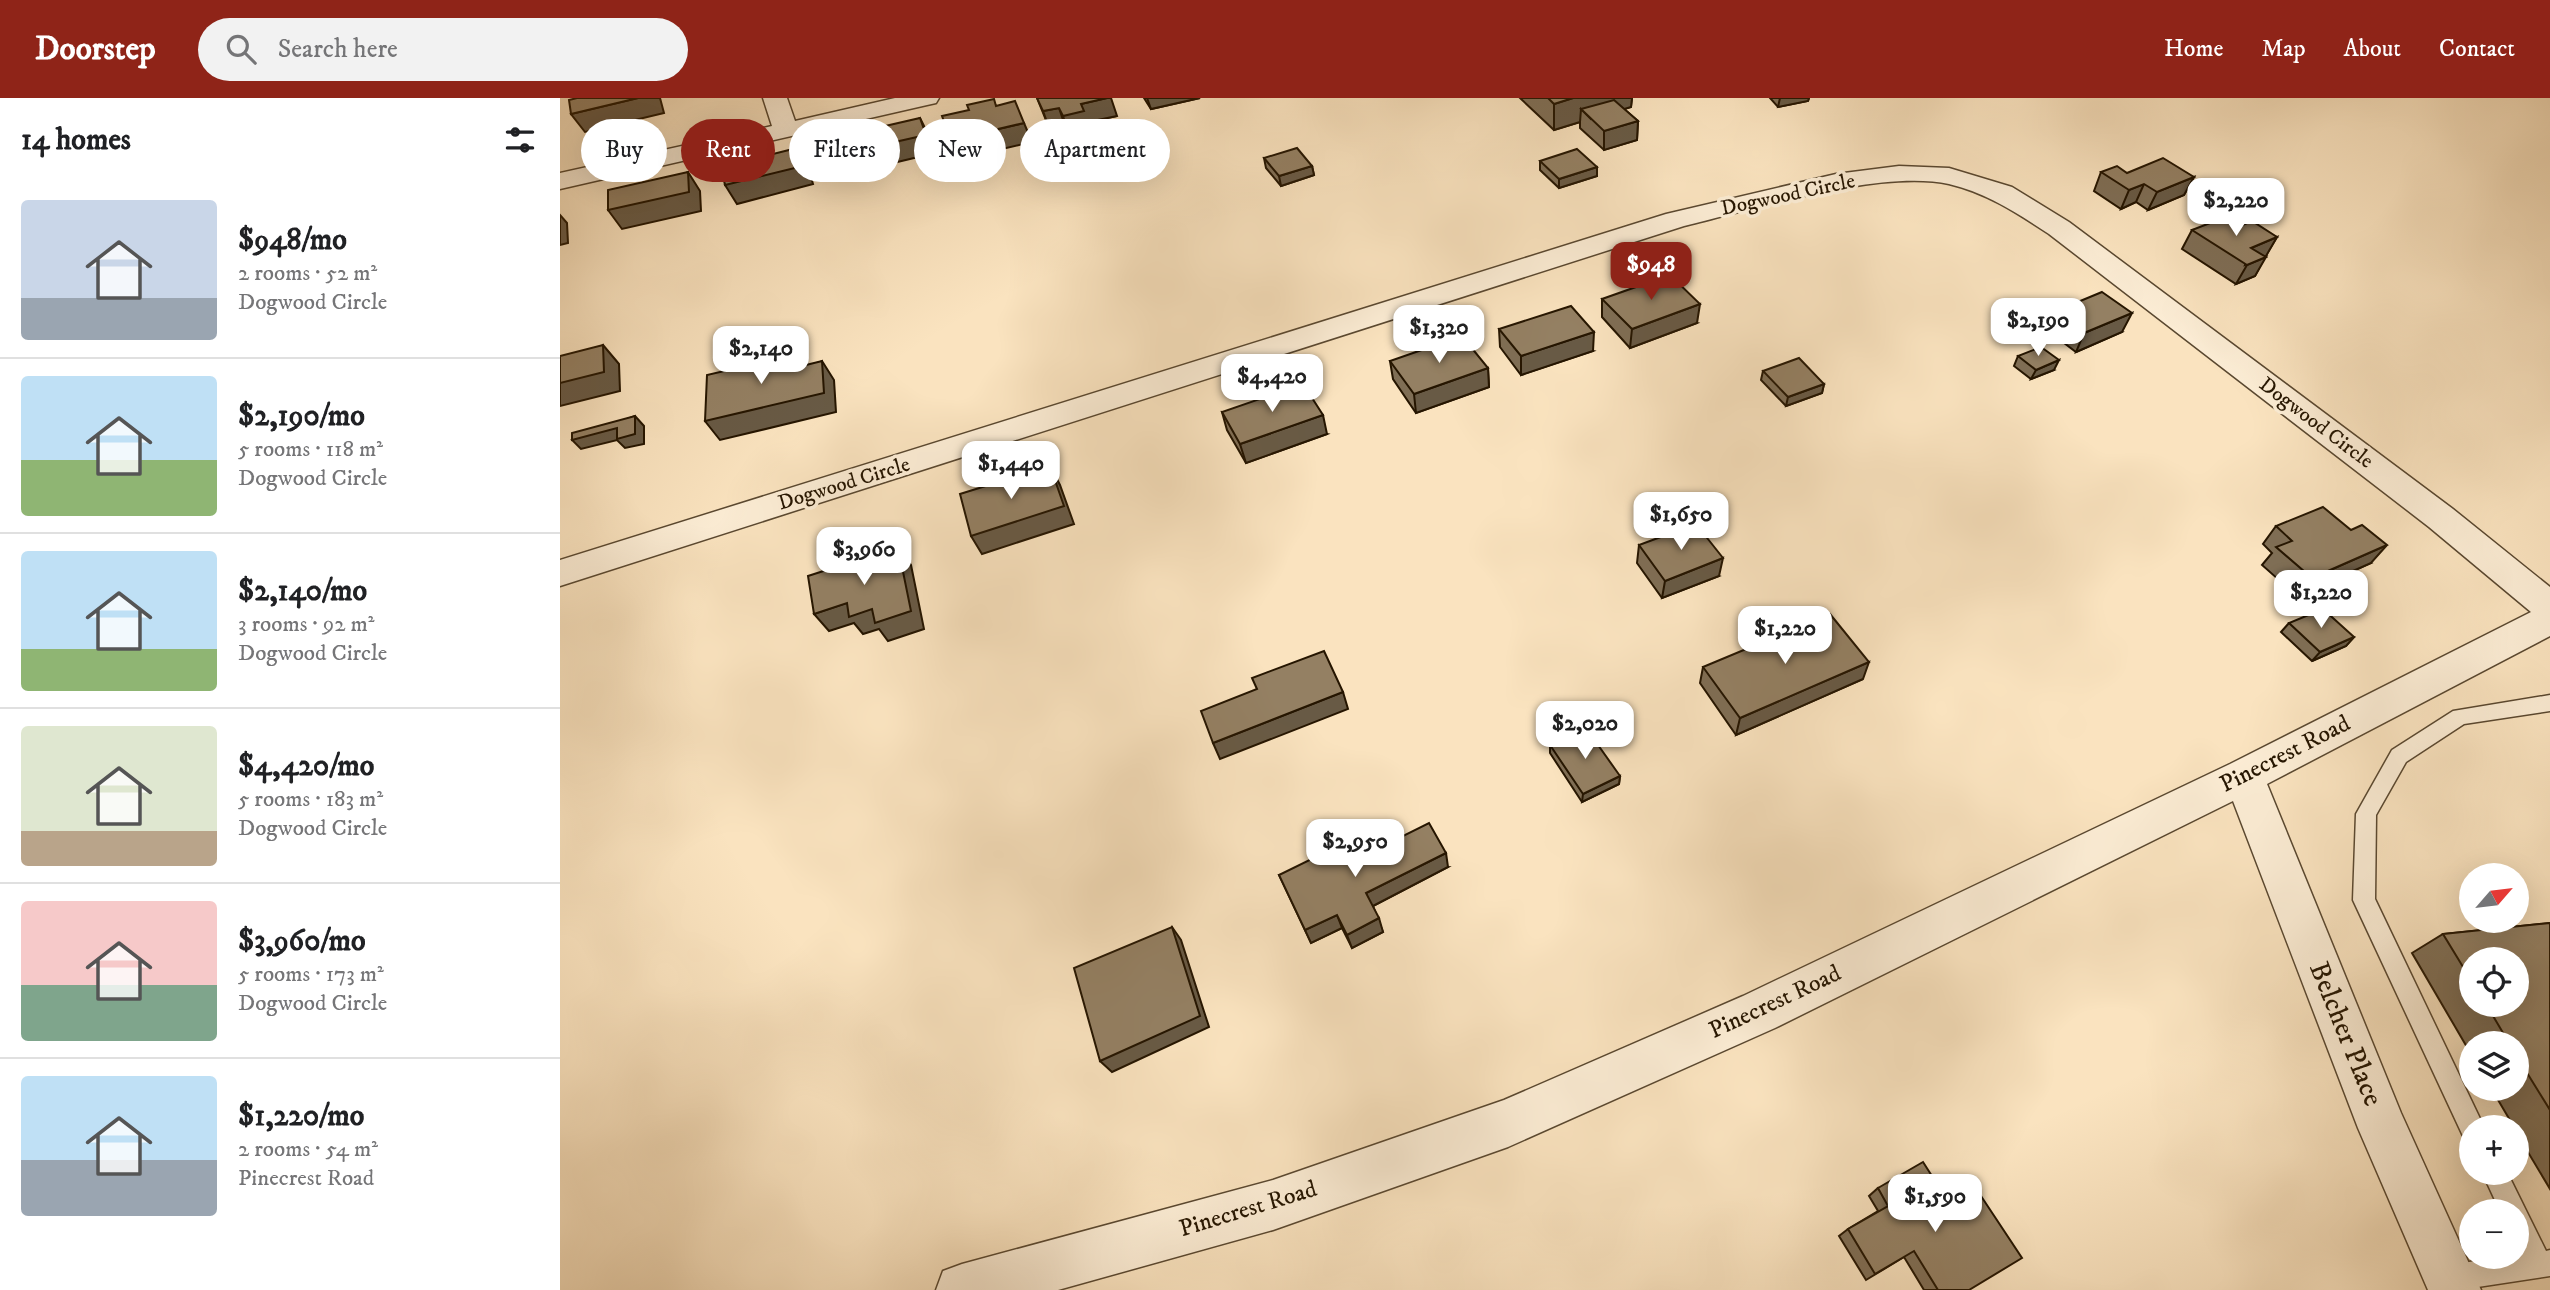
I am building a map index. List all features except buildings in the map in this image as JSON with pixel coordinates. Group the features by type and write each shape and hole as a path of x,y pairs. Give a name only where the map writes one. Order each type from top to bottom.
{"street":[{"path":"775,98 785,129"},
{"path":"560,181 927,98"},
{"name":"Dogwood Circle","path":"560,573 1676,220 1836,182 1899,174 1949,176 2003,193 2059,228 2430,509 2550,607"},
{"name":"Pinecrest Road","path":"962,1290 1273,1205 1508,1123 1759,1012 2244,776 2550,619"},
{"name":"Belcher Place","path":"2244,776 2383,1128 2453,1284"}],"lane":[{"path":"2466,1115 2364,900 2367,814 2399,756 2460,717 2550,703"},
{"path":"2453,1284 2544,1264 2529,1240"}]}
